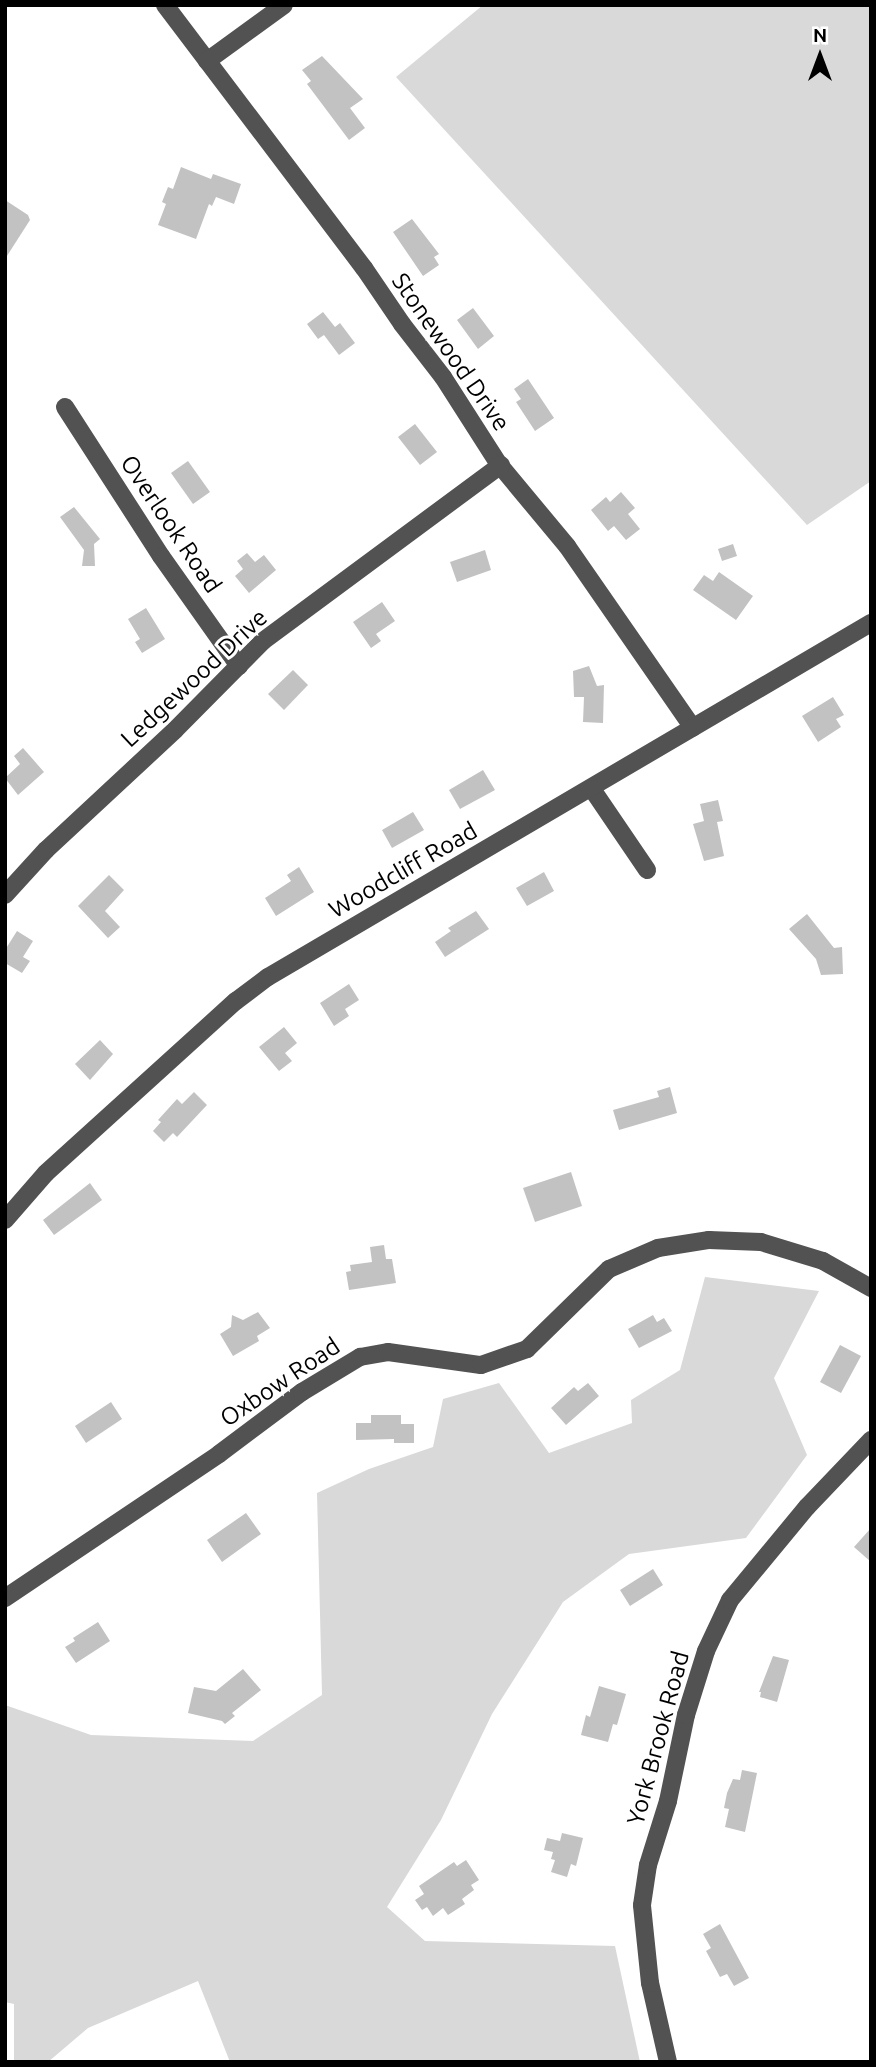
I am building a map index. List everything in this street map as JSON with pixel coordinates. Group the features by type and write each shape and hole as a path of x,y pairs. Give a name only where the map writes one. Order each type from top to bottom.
{"street":[{"name":"Stonewood Drive","path":"165,5 364,268 443,377 501,466 567,546 693,728"},
{"path":"207,61 284,5"},
{"name":"Overlook Road","path":"65,407 161,556 239,666"},
{"name":"Ledgewood Drive","path":"5,895 46,850 263,642 501,466"},
{"name":"Woodcliff Road","path":"5,1220 46,1173 236,1001 303,955 592,789 871,623"},
{"path":"592,789 647,870"},
{"name":"Oxbow Road","path":"5,1598 208,1461 302,1392 360,1357 388,1352 481,1366 527,1349 609,1269 659,1248 709,1240 761,1242 823,1261 871,1288"},
{"name":"York Brook Road","path":"668,2062 650,1983 642,1905 648,1865 668,1801 686,1715 706,1651 730,1601 807,1507 871,1440"}],"shaded area":[{"path":"483,5 871,5 871,481 807,525 396,77"},
{"path":"705,1277 819,1291 774,1378 807,1455 746,1538 629,1554 563,1602 492,1714 441,1820 387,1907 425,1941 615,1946 640,2062 230,2062 198,1981 88,2028 48,2062 14,2060 14,2004 5,2002 5,1705 91,1735 253,1741 322,1695 317,1493 369,1469 433,1447 443,1399 499,1383 549,1453 632,1423 631,1400 680,1370"}],"building":[{"path":"322,56 363,99 350,108 365,128 349,140 307,84 311,81 302,70"},
{"path":"181,167 211,179 213,174 241,184 234,204 216,197 212,206 209,204 196,239 158,225 166,204 162,202 168,187 173,189"},
{"path":"5,200 28,215 30,220 5,259"},
{"path":"412,219 439,254 434,257 439,265 423,276 393,232"},
{"path":"473,308 494,336 478,349 457,320"},
{"path":"323,312 335,327 340,323 355,343 339,355 324,335 318,339 307,324"},
{"path":"528,379 554,418 535,431 516,402 521,399 514,389"},
{"path":"415,424 437,452 420,465 398,437"},
{"path":"188,461 210,492 193,504 171,473"},
{"path":"621,492 635,508 628,514 640,529 626,540 614,526 608,531 591,510 606,497 610,502"},
{"path":"74,507 100,539 94,544 95,566 82,566 84,550 60,517"},
{"path":"733,544 737,556 722,561 718,549"},
{"path":"485,550 491,570 457,582 450,562"},
{"path":"247,553 255,562 264,555 276,570 249,593 235,576 243,569 237,561"},
{"path":"719,572 753,596 736,620 693,590 704,575 713,581"},
{"path":"382,602 395,621 376,634 381,641 371,648 353,622"},
{"path":"146,608 165,639 142,653 135,642 140,639 128,619"},
{"path":"589,666 597,686 604,685 603,723 583,722 584,697 574,697 573,671"},
{"path":"293,670 308,685 284,710 268,694"},
{"path":"833,697 844,715 836,719 841,727 818,742 802,716"},
{"path":"23,748 44,772 18,795 5,778 20,764 14,756"},
{"path":"483,770 495,790 460,809 449,790"},
{"path":"718,800 723,821 717,822 724,856 704,861 693,824 704,821 700,804"},
{"path":"413,812 424,830 392,848 382,830"},
{"path":"299,867 314,892 276,916 265,898 291,881 287,875"},
{"path":"544,872 554,891 527,906 516,888"},
{"path":"109,875 124,890 105,911 120,927 108,938 78,906"},
{"path":"476,911 489,929 445,957 435,942 451,931 448,928"},
{"path":"807,914 834,948 842,947 843,974 821,975 816,959 789,929"},
{"path":"17,931 33,941 23,957 30,961 22,973 5,963 5,950"},
{"path":"349,984 359,1000 345,1009 349,1016 334,1026 320,1003"},
{"path":"284,1027 297,1043 285,1053 292,1061 279,1071 259,1047"},
{"path":"100,1040 113,1054 90,1080 75,1064"},
{"path":"670,1087 677,1113 619,1130 613,1110 659,1097 657,1091"},
{"path":"194,1092 207,1105 177,1137 173,1133 164,1142 153,1131 161,1122 158,1120 177,1099 182,1104"},
{"path":"571,1172 582,1206 535,1222 523,1188"},
{"path":"90,1183 102,1200 54,1235 43,1220"},
{"path":"384,1245 386,1259 392,1259 396,1283 349,1290 346,1272 351,1271 350,1265 372,1262 370,1247"},
{"path":"258,1312 270,1328 257,1336 259,1341 233,1356 220,1334 231,1327 232,1315 243,1320"},
{"path":"653,1315 657,1322 664,1318 672,1331 639,1348 628,1329"},
{"path":"840,1345 861,1356 841,1393 820,1382"},
{"path":"588,1383 599,1396 566,1425 551,1408 574,1387 578,1391"},
{"path":"111,1402 122,1419 86,1443 75,1426"},
{"path":"371,1415 401,1415 401,1424 414,1424 414,1443 394,1443 394,1439 356,1440 356,1423 371,1423"},
{"path":"246,1513 261,1534 222,1562 207,1540"},
{"path":"871,1528 871,1562 854,1547"},
{"path":"653,1569 663,1585 630,1606 620,1590"},
{"path":"98,1622 110,1641 76,1663 65,1647 75,1641 73,1638"},
{"path":"773,1656 789,1660 777,1702 760,1697 759,1692"},
{"path":"243,1669 261,1690 232,1713 235,1716 225,1724 188,1713 194,1687 216,1691"},
{"path":"599,1686 626,1694 617,1725 613,1724 608,1742 581,1735 586,1715 590,1717"},
{"path":"742,1770 757,1773 745,1832 725,1827 729,1809 724,1808 733,1779 740,1780"},
{"path":"562,1833 583,1838 576,1866 571,1864 567,1877 551,1872 555,1860 551,1859 553,1852 544,1850 547,1838 560,1841"},
{"path":"466,1860 479,1880 471,1885 474,1890 462,1899 465,1904 448,1915 443,1908 433,1916 427,1907 422,1910 415,1900 424,1894 419,1886 454,1862 457,1866"},
{"path":"720,1924 749,1978 734,1986 727,1974 720,1977 706,1951 711,1948 703,1934"}]}
